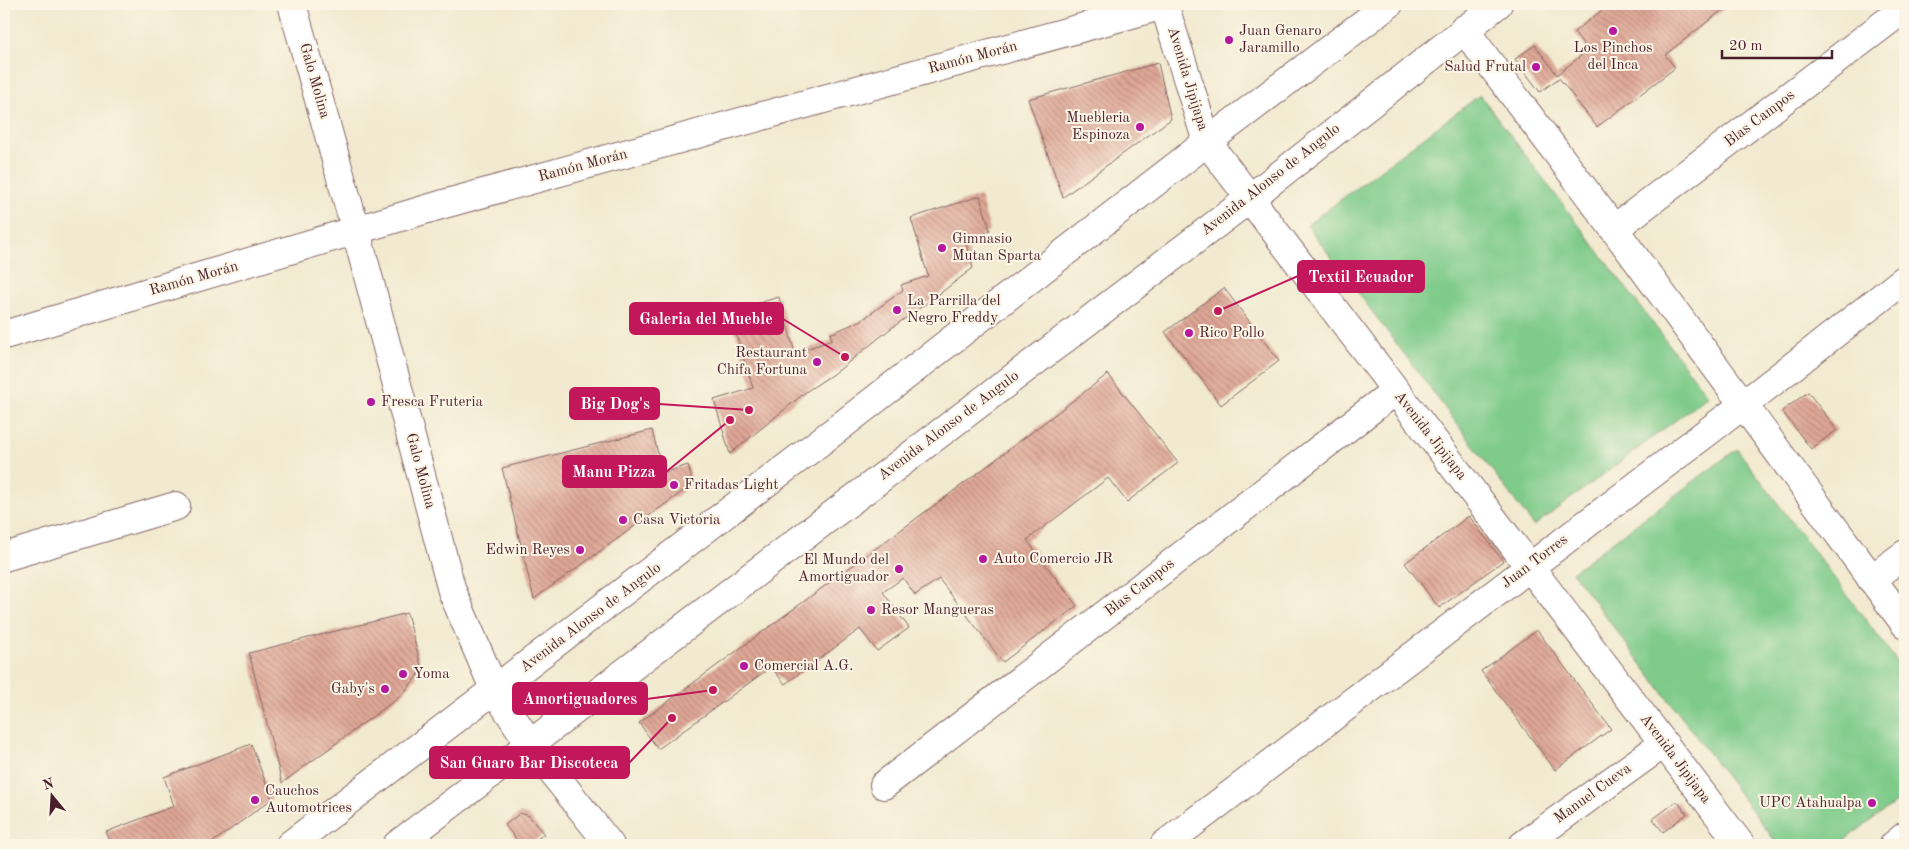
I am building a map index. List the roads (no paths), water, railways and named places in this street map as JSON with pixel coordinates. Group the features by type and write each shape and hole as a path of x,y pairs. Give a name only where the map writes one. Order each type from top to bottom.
{"street":[{"name":"Galo Molina","path":"292,4 356,231 452,591 495,691 530,744 610,845"},
{"name":"Ramón Morán","path":"4,335 444,204 1164,4"},
{"name":"Avenida Jipijapa","path":"1164,4 1207,142 1280,236 1395,391 1530,565 1663,744 1742,845"},
{"name":"Avenida Alonso de Angulo","path":"290,845 495,691 1389,4"},
{"name":"Avenida Alonso de Angulo","path":"397,845 1249,198 1498,4"},
{"name":"Blas Campos","path":"1614,229 1905,8"},
{"path":"1464,29 1905,624"},
{"name":"Juan Torres","path":"1164,845 1743,405 1905,279"},
{"name":"Blas Campos","path":"884,786 1395,391"},
{"path":"4,558 176,506"},
{"path":"1871,580 1905,554"},
{"name":"Manuel Cueva","path":"1523,845 1663,744"},
{"path":"1894,845 1905,836"}],"place":[{"name":"Los Pinchos del Inca","path":"1613,31"},
{"name":"Juan Genaro Jaramillo","path":"1229,40"},
{"name":"Salud Frutal","path":"1536,67"},
{"name":"Muebleria Espinoza","path":"1140,127"},
{"name":"Gimnasio Mutan Sparta","path":"942,248"},
{"name":"La Parrilla del Negro Freddy","path":"897,310"},
{"name":"Textil Ecuador","path":"1218,311"},
{"name":"Rico Pollo","path":"1189,333"},
{"name":"Galeria del Mueble","path":"845,357"},
{"name":"Restaurant Chifa Fortuna","path":"817,362"},
{"name":"Fresca Fruteria","path":"371,402"},
{"name":"Big Dog's","path":"749,410"},
{"name":"Manu Pizza","path":"730,420"},
{"name":"Fritadas Light","path":"674,485"},
{"name":"Casa Victoria","path":"623,520"},
{"name":"Edwin Reyes","path":"580,550"},
{"name":"Auto Comercio JR","path":"983,559"},
{"name":"El Mundo del Amortiguador","path":"899,569"},
{"name":"Resor Mangueras","path":"871,610"},
{"name":"Comercial A.G.","path":"744,666"},
{"name":"Yoma","path":"403,674"},
{"name":"Gaby's","path":"385,689"},
{"name":"Amortiguadores","path":"713,690"},
{"name":"San Guaro Bar Discoteca","path":"672,718"},
{"name":"Cauchos Automotrices","path":"255,800"},
{"name":"UPC Atahualpa","path":"1872,803"}]}
